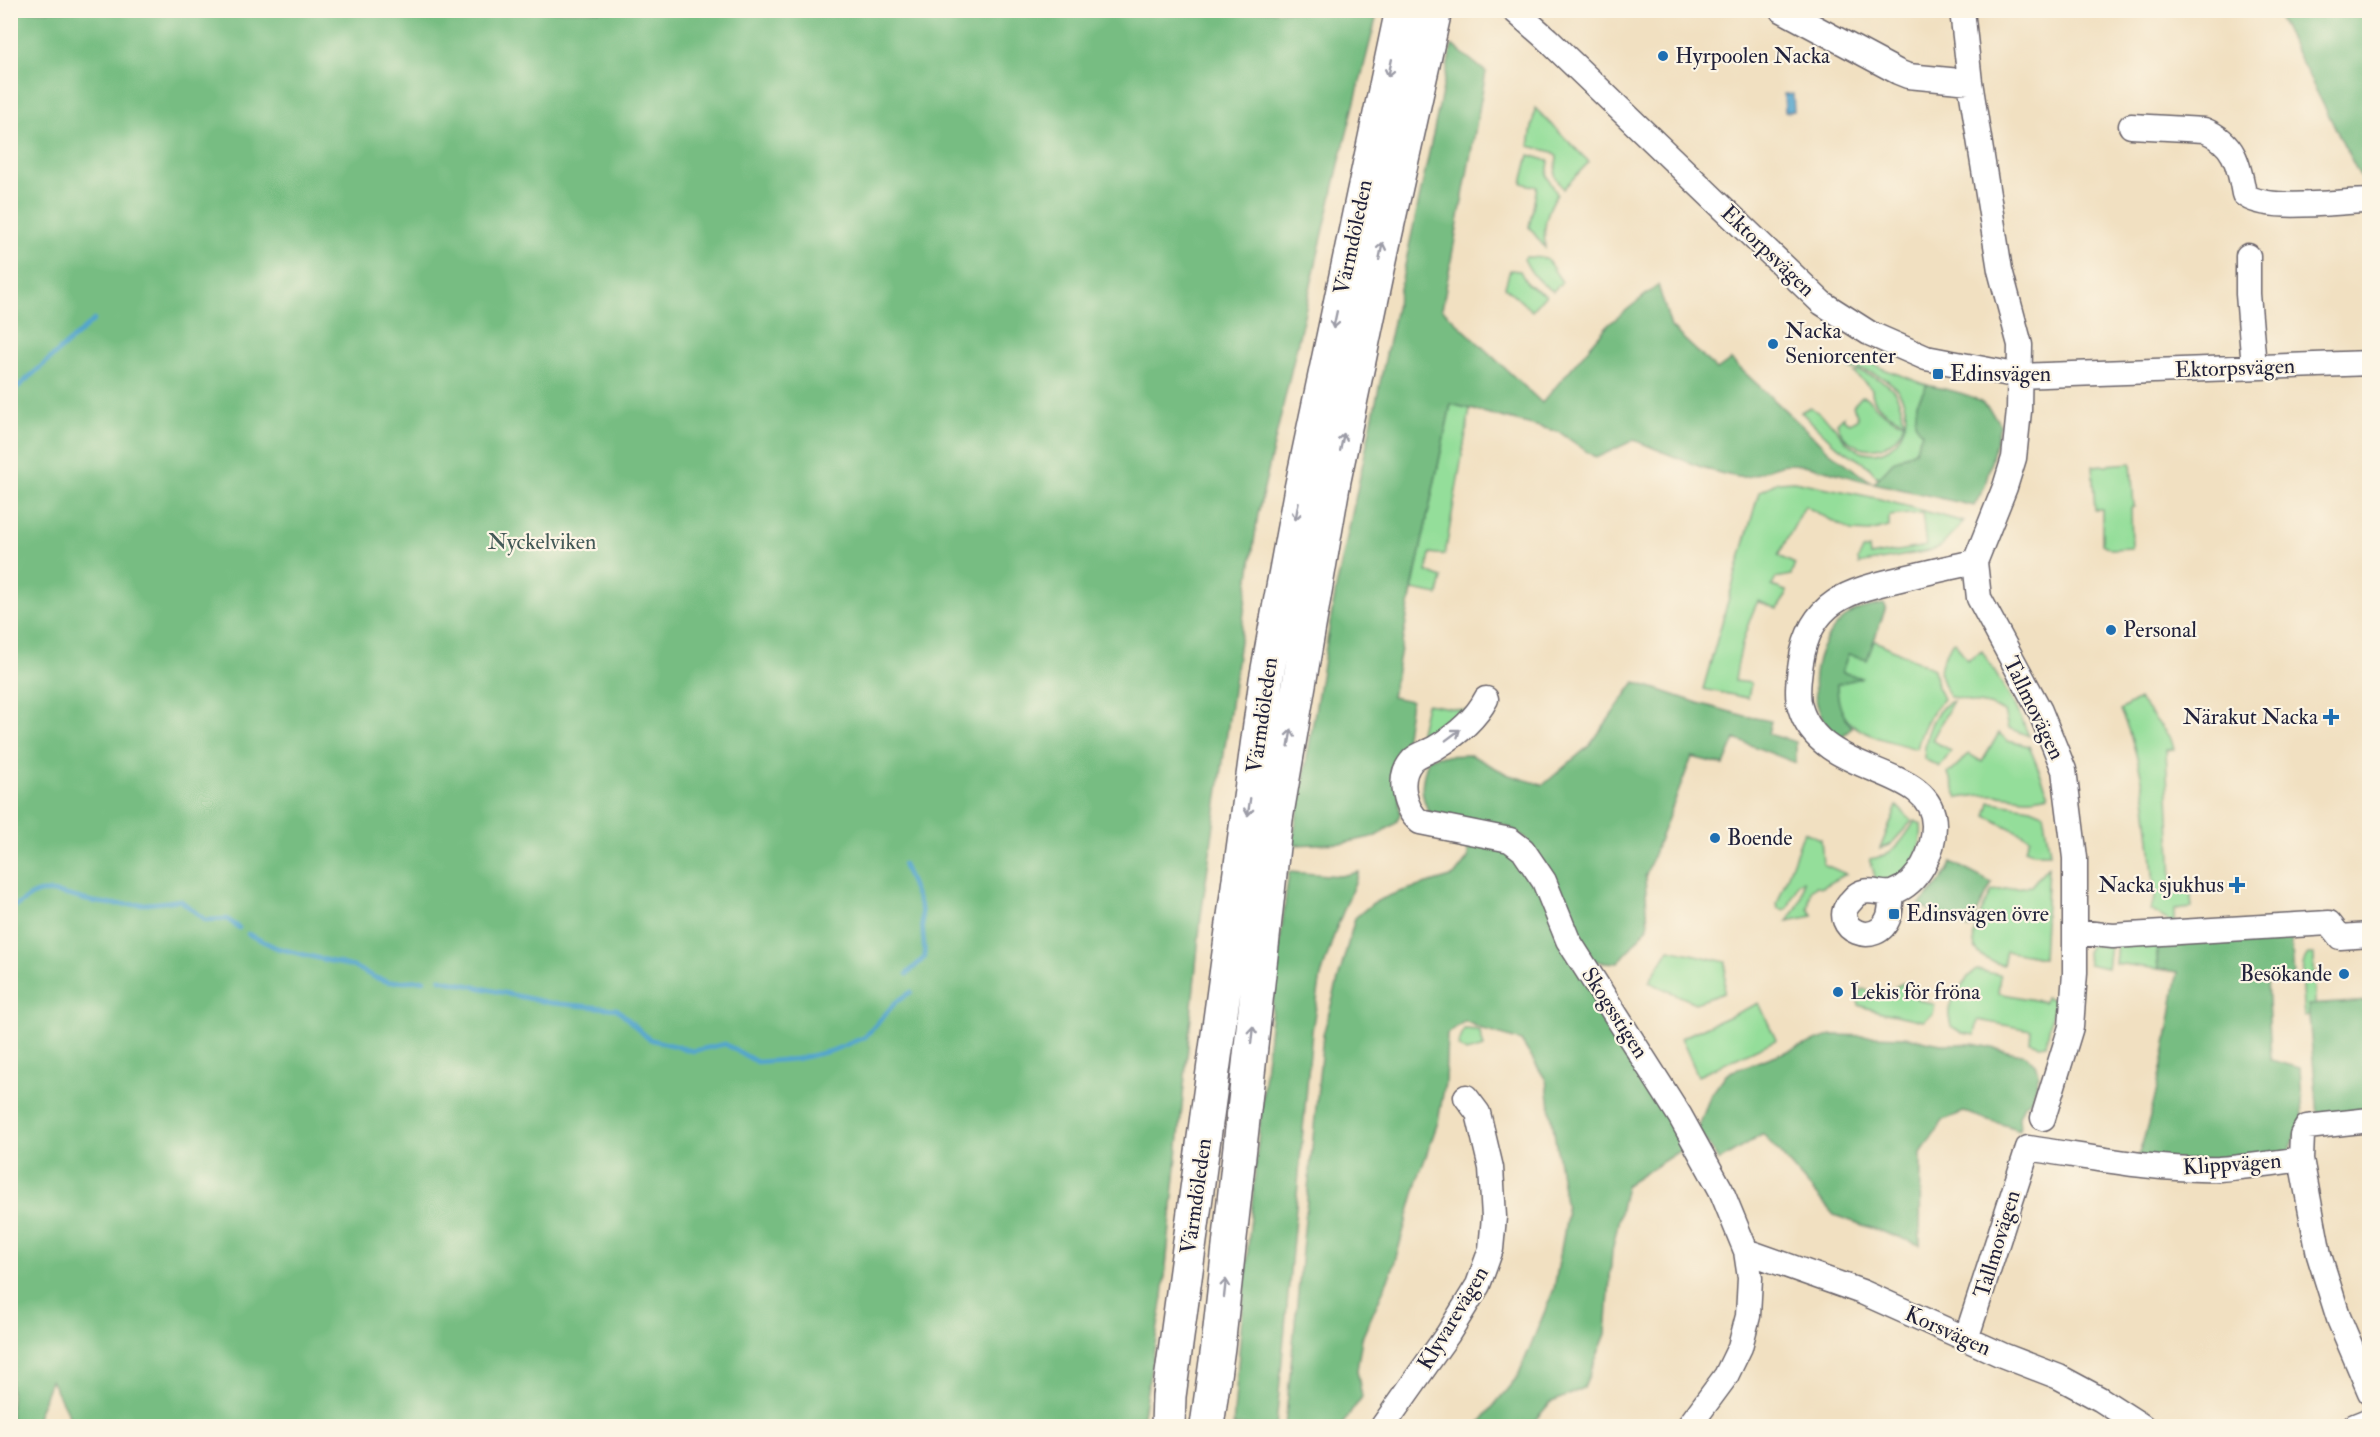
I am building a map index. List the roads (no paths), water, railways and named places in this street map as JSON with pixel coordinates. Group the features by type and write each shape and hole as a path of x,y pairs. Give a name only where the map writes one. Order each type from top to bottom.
{"highway":[{"name":"Värmdöleden","path":"1167,1416 1266,680 1310,447 1402,10"},
{"name":"Värmdöleden","path":"1207,1426 1218,1347 1276,819 1337,469 1435,10"},
{"path":"1217,1426 1218,1347"}],"street":[{"name":"Ektorpsvägen","path":"1514,10 1822,303 1869,333 1926,358 2020,376 2370,363"},
{"path":"1782,10 1908,76 1970,81"},
{"path":"1892,893 1911,882 1920,871 1931,846 1934,827 1933,814 1917,789 1850,760 1828,748 1815,736 1799,706 1799,674 1808,638 1819,616 1844,595 1863,588 1975,562 2014,458 2017,441 2020,345 2000,270 1970,81 1962,10"},
{"path":"2131,126 2204,130 2215,134 2224,140 2234,155 2241,171 2244,194 2256,202 2275,205 2370,201"},
{"path":"2248,256 2248,294 2254,367"},
{"name":"Tallmovägen","path":"1975,562 1979,598 2040,711 2064,770 2075,858 2076,932 2071,1028 2043,1118"},
{"name":"Skogsstigen","path":"1486,699 1467,724 1436,747 1411,761 1404,775 1404,789 1411,815 1419,822 1510,840 1533,862 1544,881 1568,940 1680,1116 1721,1190 1746,1251 1750,1278 1748,1316 1740,1347 1726,1376 1689,1426"},
{"path":"2076,932 2113,936 2329,923 2340,937 2370,935"},
{"name":"Klyvarevägen","path":"1383,1426 1448,1334 1478,1285 1491,1249 1494,1217 1491,1168 1478,1113 1466,1097"},
{"path":"2301,1159 2301,1134 2307,1127 2370,1120"},
{"name":"Tallmovägen","path":"1966,1339 2028,1148"},
{"name":"Klippvägen","path":"2028,1148 2170,1168 2219,1169 2301,1159 2319,1255 2338,1319 2370,1392"},
{"name":"Korsvägen","path":"1746,1251 1862,1292 1966,1339 2059,1377 2100,1399 2142,1426"},
{"path":"2355,1426 2370,1420"}],"water":[{"path":"1784,94 1793,94 1794,111 1785,112"}],"waterway":[{"path":"10,394 94,320"},
{"path":"903,864 921,908 925,957 907,974"},
{"path":"10,905 16,906 40,892 61,893 95,902 127,905 180,900 205,920 227,919 239,928"},
{"path":"248,934 277,948 354,967 389,982 424,980"},
{"path":"440,979 550,1003 617,1009 649,1039 693,1051 725,1044 757,1062 796,1059 831,1051 865,1037 896,1002 911,992"}],"place":[{"name":"Hyrpoolen Nacka","path":"1663,56"},
{"name":"Nacka Seniorcenter","path":"1773,344"},
{"name":"Edinsvägen","path":"1938,374"},
{"name":"Personal","path":"2111,630"},
{"name":"Närakut Nacka","path":"2331,717"},
{"name":"Boende","path":"1715,838"},
{"name":"Nacka sjukhus","path":"2237,885"},
{"name":"Edinsvägen övre","path":"1894,914"},
{"name":"Besökande","path":"2344,974"},
{"name":"Lekis för fröna","path":"1838,992"}],"park label":[{"name":"Nyckelviken","path":"542,542"}]}
